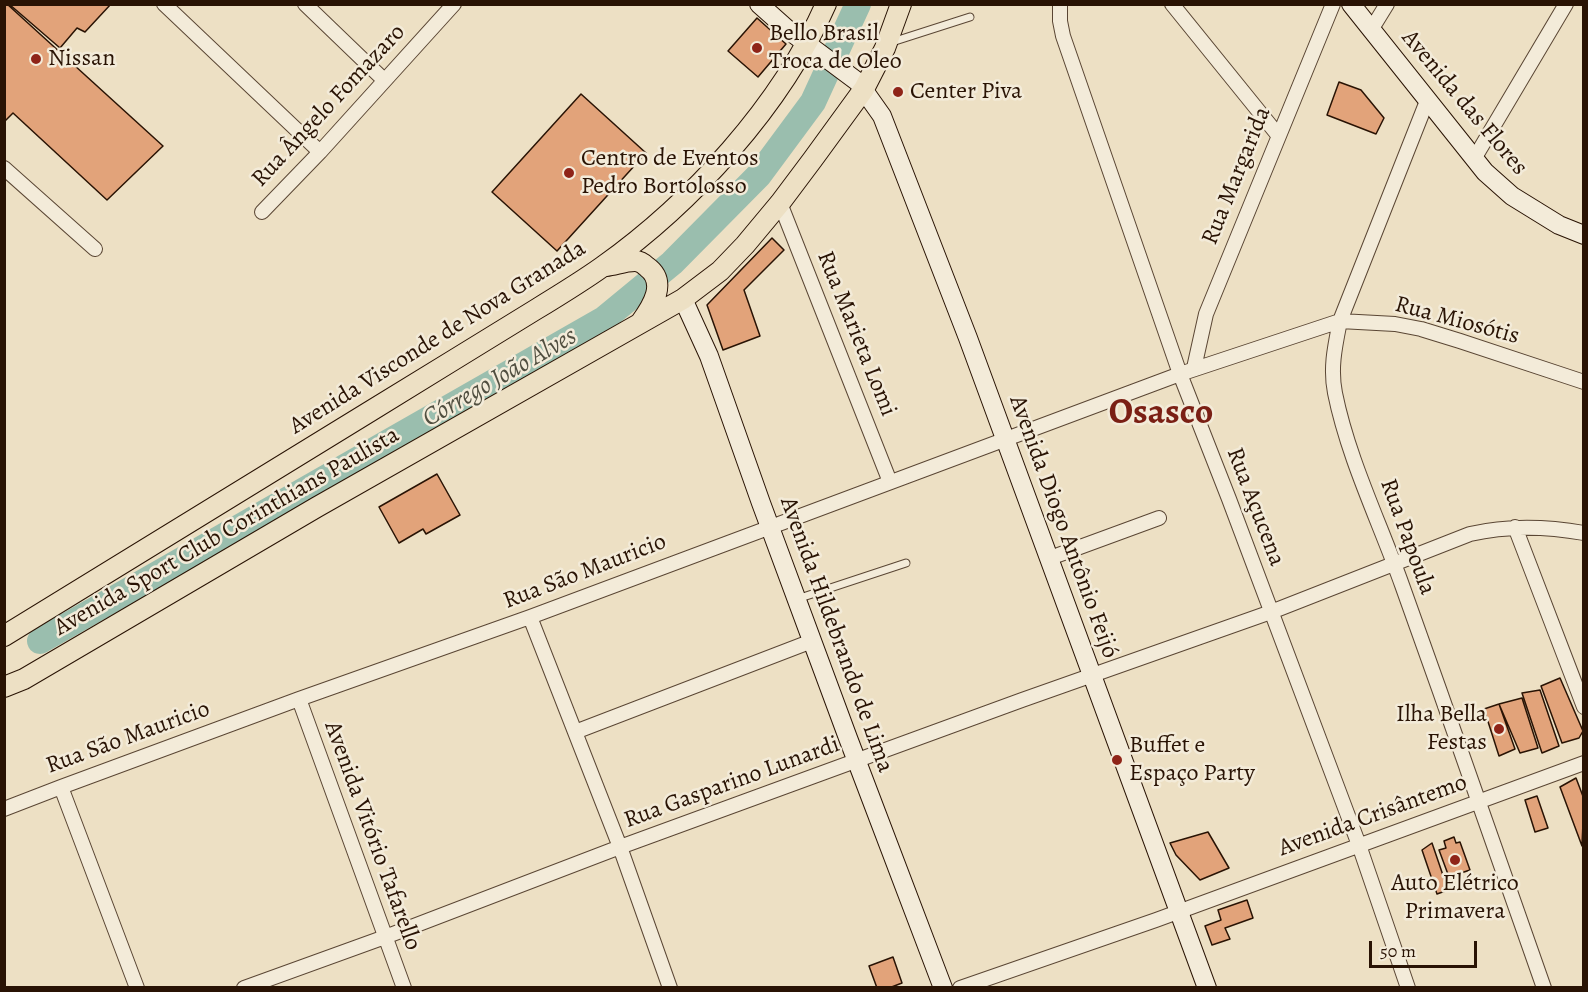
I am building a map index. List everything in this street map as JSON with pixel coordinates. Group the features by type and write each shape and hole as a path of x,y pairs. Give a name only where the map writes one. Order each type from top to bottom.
{"main road":[{"name":"Avenida Diogo Antônio Feijó","path":"759,4 807,45 861,86 882,116 908,178 968,338 1207,987"},
{"name":"Avenida Visconde de Nova Granada","path":"4,636 610,266 705,179 770,103 807,45 826,4"},
{"name":"Avenida Sport Club Corinthians Paulista","path":"4,687 24,679 645,317 683,299 720,271 780,203 861,86 887,44 901,4"},
{"name":"Avenida das Flores","path":"1351,4 1485,172 1512,196 1560,225 1584,235"},
{"path":"610,266 634,261 640,262 652,271 656,280 657,293 645,317"},
{"name":"Avenida Hildebrando de Lima","path":"683,299 709,356 812,641 944,987"},
{"path":"4,619 48,609"},
{"path":"4,695 24,679"}],"street":[{"path":"164,4 320,152"},
{"path":"305,4 384,80"},
{"name":"Rua Açucena","path":"1060,4 1063,36 1180,374 1359,845 1408,987"},
{"path":"1172,4 1278,135"},
{"name":"Rua Margarida","path":"1194,368 1206,314 1332,4"},
{"path":"1371,30 1387,4"},
{"path":"1474,159 1566,4"},
{"name":"Rua Ângelo Fomazaro","path":"262,212 454,5"},
{"name":"Rua Papoula","path":"1427,101 1340,321 1332,369 1335,392 1351,451 1394,564 1544,987"},
{"path":"4,168 95,249"},
{"name":"Rua Marieta Lomi","path":"780,203 890,482"},
{"name":"Rua Miosótis","path":"1180,374 1340,321 1395,324 1421,329 1584,382"},
{"name":"Rua São Mauricio","path":"4,809 299,699 530,617 1180,374"},
{"path":"1050,558 1159,518"},
{"path":"1515,527 1584,707"},
{"name":"Rua Gasparino Lunardi","path":"244,987 385,937 620,847 1092,674 1271,612 1470,534 1515,527 1552,528 1584,533"},
{"path":"530,617 620,847 670,987"},
{"path":"575,732 812,641"},
{"name":"Avenida Vitório Tafarello","path":"299,699 404,987"},
{"name":"Avenida Crisântemo","path":"960,987 1179,911 1584,763"},
{"path":"61,787 137,987"}],"lane":[{"path":"887,44 970,17"},
{"path":"797,598 906,563"}],"building":[{"name":"Nissan","path":"4,4 7,4 163,146 107,200 13,113 4,122"},
{"path":"9,4 111,4 85,32 77,28 60,48"},
{"name":"Bello Brasil Troca de Oleo","path":"757,18 786,44 758,77 728,51"},
{"path":"1339,82 1361,90 1384,118 1376,134 1327,115"},
{"name":"Centro de Eventos Pedro Bortolosso","path":"581,94 646,153 557,251 492,192"},
{"path":"772,238 784,250 744,290 760,336 723,350 707,305"},
{"path":"437,474 460,515 426,534 423,529 399,543 379,507"},
{"path":"1560,678 1583,731 1579,738 1562,743 1541,686"},
{"path":"1540,690 1559,746 1542,753 1522,693"},
{"path":"1522,698 1538,748 1520,753 1499,704"},
{"name":"Ilha Bella Festas","path":"1499,704 1515,749 1499,756 1484,709"},
{"path":"1576,778 1584,799 1582,846 1560,787"},
{"path":"1537,796 1548,828 1535,832 1525,800"},
{"path":"1208,832 1229,868 1200,880 1176,855 1170,843"},
{"name":"Auto Elétrico Primavera","path":"1454,837 1456,843 1460,842 1470,870 1449,877 1439,850 1446,848 1444,841"},
{"path":"1432,843 1448,890 1437,894 1422,850"},
{"path":"1247,900 1253,918 1225,928 1230,939 1212,945 1205,926 1221,920 1218,910"},
{"path":"893,957 902,983 889,988 877,988 869,966"}],"waterway":[{"name":"Córrego João Alves","path":"40,641 604,319 672,263 759,175 813,102 858,4"}],"place":[{"name":"Bello Brasil Troca de Oleo","path":"757,48"},
{"name":"Nissan","path":"36,59"},
{"name":"Center Piva","path":"898,92"},
{"name":"Centro de Eventos Pedro Bortolosso","path":"569,173"},
{"name":"Ilha Bella Festas","path":"1499,729"},
{"name":"Buffet e Espaço Party","path":"1117,760"},
{"name":"Auto Elétrico Primavera","path":"1455,860"}],"district":[{"name":"Osasco","path":"1161,414"}]}
